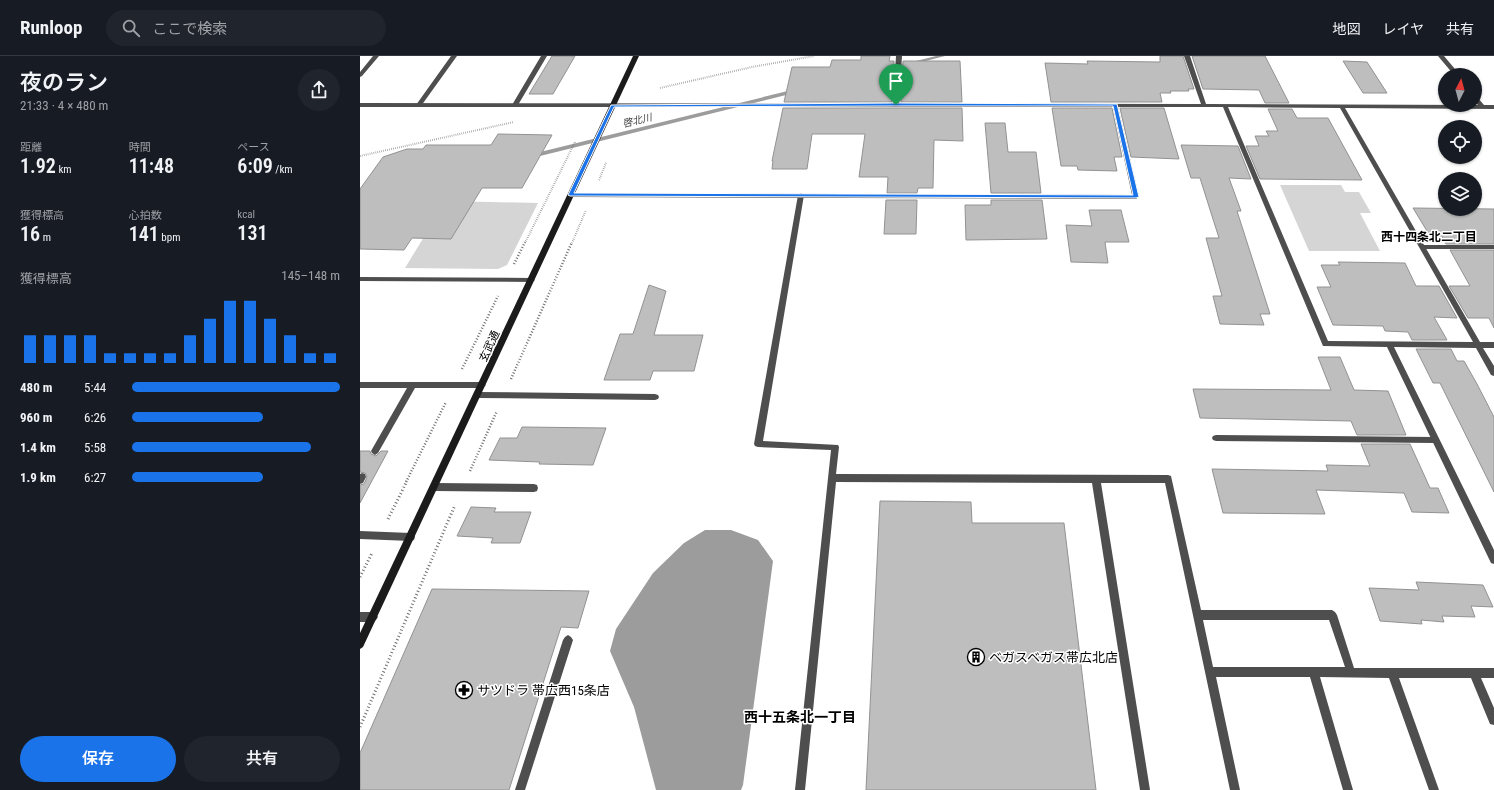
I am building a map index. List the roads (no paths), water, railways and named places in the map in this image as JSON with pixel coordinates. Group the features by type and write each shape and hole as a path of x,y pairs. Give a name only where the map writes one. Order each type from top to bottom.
{"street":[{"path":"360,75 376,56"},
{"path":"418,105 454,56"},
{"path":"515,105 544,56"},
{"name":"玄武通","path":"360,644 636,56"},
{"path":"896,105 899,56"},
{"path":"1187,56 1204,106"},
{"path":"1441,56 1451,68"},
{"path":"360,105 1115,105 1438,107"},
{"path":"570,195 1136,197 1115,105"},
{"path":"1225,106 1326,344 1494,345"},
{"path":"1342,107 1494,373"},
{"path":"1482,107 1494,107"},
{"path":"800,790 835,447 758,444 801,195"},
{"path":"1422,247 1494,247"},
{"path":"360,279 532,280"},
{"path":"1389,344 1494,560"},
{"path":"360,384 482,385"},
{"path":"375,451 413,385"},
{"path":"478,395 655,397"},
{"path":"1216,438 1435,440"},
{"path":"832,478 1168,479 1235,790"},
{"path":"1096,479 1145,790"},
{"path":"435,487 534,488"},
{"path":"360,535 411,537"},
{"path":"1197,615 1332,615 1351,672"},
{"path":"360,617 373,617"},
{"path":"520,790 568,640"},
{"path":"1209,672 1494,673"},
{"path":"1313,672 1348,790"},
{"path":"1392,672 1434,790"},
{"path":"1474,673 1494,720"}],"waterway":[{"name":"啓北川","path":"883,70 942,56"},
{"name":"啓北川","path":"532,156 796,91"}],"place":[{"name":"ベガスベガス帯広北店","path":"976,657"},
{"name":"サツドラ 帯広西15条店","path":"464,690"}],"district":[{"name":"西十四条北二丁目","path":"1429,237"},
{"name":"西十五条北一丁目","path":"800,717"}]}
